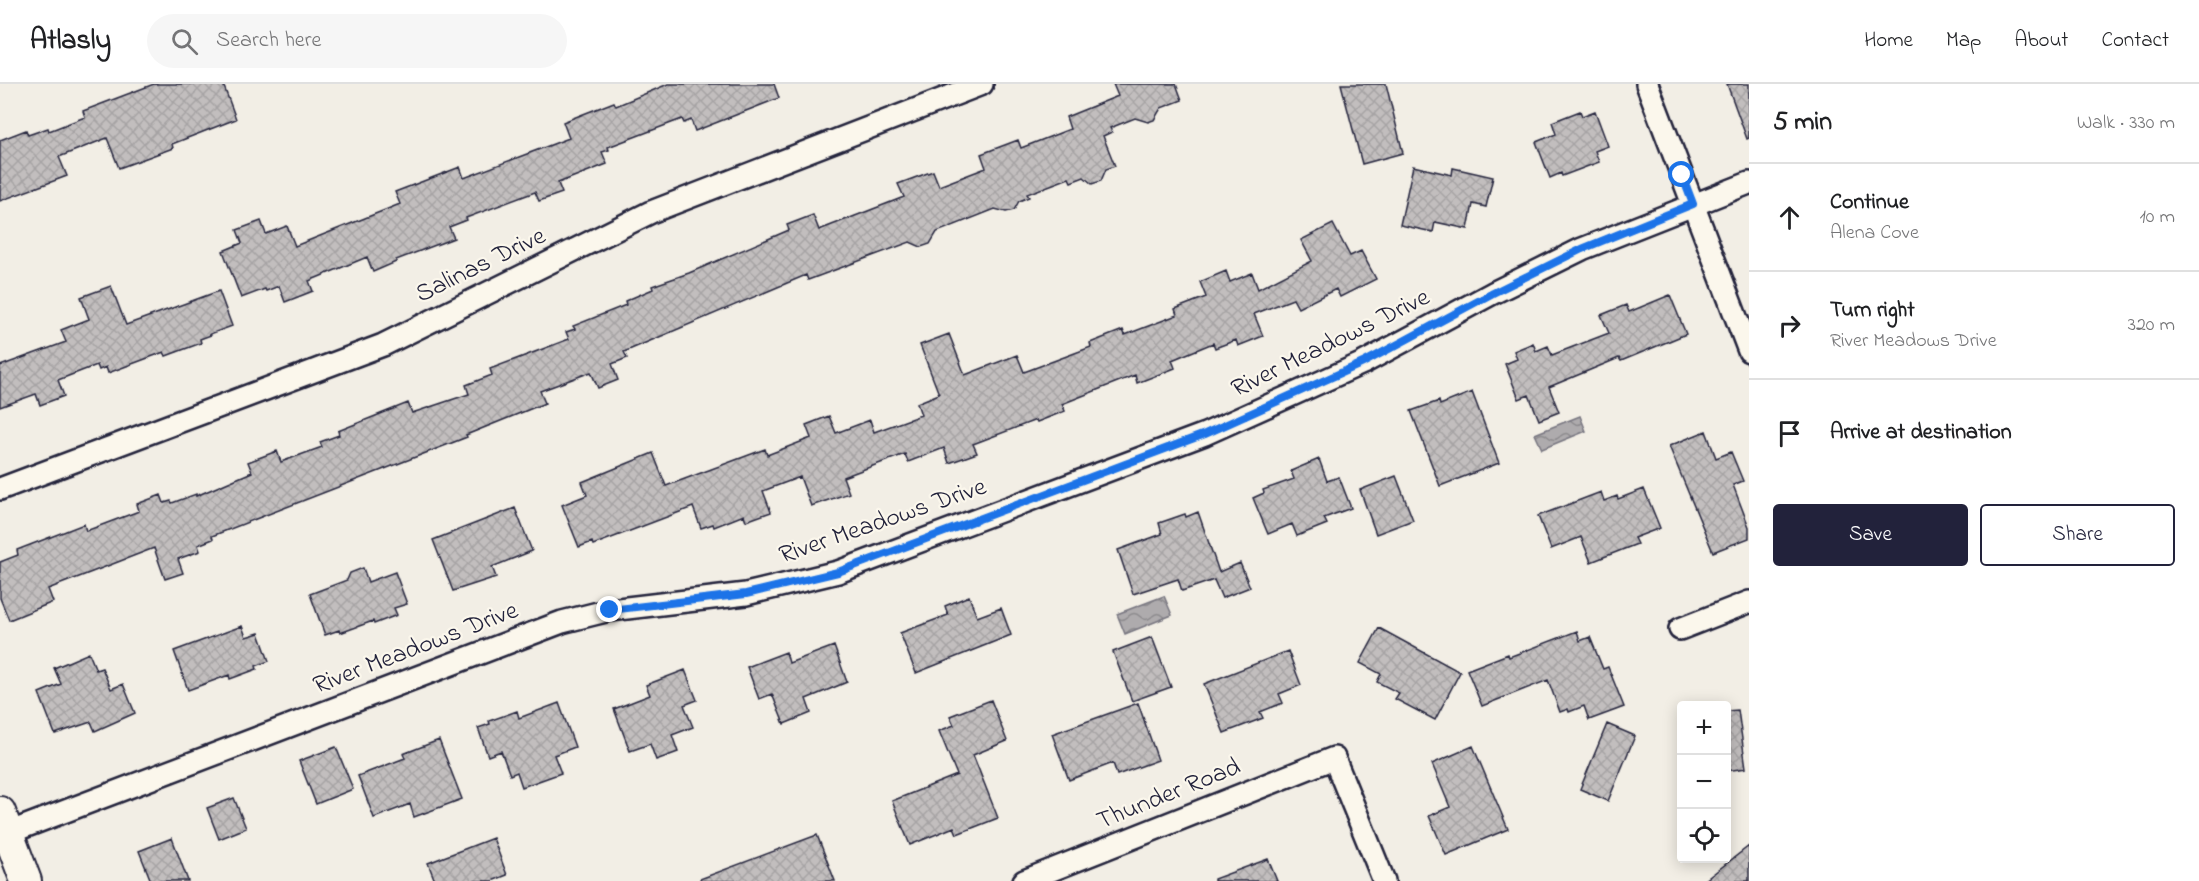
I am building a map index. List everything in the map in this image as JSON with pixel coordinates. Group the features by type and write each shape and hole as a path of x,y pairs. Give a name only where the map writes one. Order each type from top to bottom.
{"main road":[{"path":"4,823 26,881"}],"street":[{"name":"Salinas Drive","path":"0,489 383,345 651,212 982,84"},
{"path":"1647,84 1749,351"},
{"name":"River Meadows Drive","path":"4,823 562,622 610,610 746,594 838,572 1205,434 1363,363 1493,293 1582,249 1749,183"},
{"path":"1680,629 1749,602"},
{"name":"Thunder Road","path":"1024,881 1334,758 1384,881"}],"water":[{"path":"1580,416 1586,431 1542,449 1535,434"},
{"path":"1164,596 1172,615 1125,634 1117,614"}],"building":[{"path":"154,84 223,84 236,119 172,144 173,148 119,168 107,138 59,157 67,176 0,201 0,140 26,130 28,135 48,128 49,131 85,117 83,111"},
{"path":"668,84 774,84 779,98 695,131 691,120 684,123 682,119 608,147 609,150 602,152 607,164 558,183 562,193 539,201 535,192 466,218 467,220 449,227 454,238 396,260 373,272 367,257 309,281 313,291 285,302 279,286 241,298 223,251 242,243 237,230 261,221 266,234 287,226 295,246 400,204 395,192 460,167 464,178 569,138 563,122 614,102 616,106"},
{"path":"1113,84 1176,84 1182,100 1161,108 1154,120 1148,122 1135,118 1110,128 1112,132 1103,136 1115,166 1106,169 1101,181 1092,184 1084,177 1071,182 1069,178 1027,194 1029,197 1019,201 1014,210 1006,212 995,209 937,232 930,244 921,247 910,242 808,280 806,275 624,352 627,358 612,364 618,380 598,388 591,372 540,391 545,403 466,435 467,437 212,536 213,539 198,545 200,551 178,559 183,573 165,579 154,548 48,589 53,602 9,620 0,598 0,562 18,555 17,550 84,524 86,531 139,511 137,504 161,495 164,503 171,501 172,503 196,494 196,496 252,472 248,462 277,451 281,462 322,447 320,442 339,435 338,431 408,403 412,413 469,394 466,385 492,375 490,369 569,339 566,332 575,329 573,326 626,305 625,301 653,289 652,286 689,273 789,230 787,225 813,215 819,230 904,197 898,184 933,171 939,186 986,168 981,154 1018,140 1021,148 1070,129 1066,117 1118,96"},
{"path":"1341,84 1386,84 1403,153 1362,164"},
{"path":"1727,84 1749,84 1749,138 1747,139"},
{"path":"1580,111 1582,116 1595,111 1608,146 1595,151 1599,162 1562,176 1561,173 1550,178 1536,142 1556,134 1552,122"},
{"path":"1413,166 1452,175 1453,168 1493,177 1486,207 1473,204 1468,229 1435,222 1433,232 1400,225"},
{"path":"1333,224 1350,256 1361,251 1376,279 1340,297 1336,289 1298,308 1293,299 1254,314 1263,336 1238,346 1236,340 1215,348 1213,343 1172,360 1175,368 1137,383 1135,375 1062,404 1065,411 973,444 977,453 949,463 944,448 908,462 905,454 843,477 849,493 811,506 800,477 763,491 771,512 746,521 744,515 714,527 713,524 701,528 693,507 593,545 592,542 579,547 562,505 587,495 582,482 653,453 666,486 765,449 767,455 811,438 806,425 829,416 836,433 870,420 874,432 921,415 917,403 939,394 920,345 949,334 965,375 1017,355 1024,372 1091,347 1090,343 1123,330 1125,335 1177,315 1175,309 1206,297 1200,282 1226,271 1230,282 1252,273 1258,289 1312,261 1301,240"},
{"path":"111,286 126,325 219,291 232,326 200,339 201,343 166,356 164,352 108,373 106,367 99,370 97,365 58,380 64,396 40,405 36,394 0,407 0,366 66,342 61,330 89,319 81,297"},
{"path":"1670,295 1686,334 1549,387 1559,412 1539,420 1529,395 1519,399 1505,364 1517,359 1514,351 1533,343 1536,351 1548,346 1552,355 1609,333 1601,315 1626,305 1629,312"},
{"path":"1472,392 1499,463 1440,486 1411,411 1439,401 1440,405"},
{"path":"1706,431 1716,458 1731,452 1743,481 1733,485 1749,527 1749,538 1713,552 1669,446"},
{"path":"1319,459 1327,481 1339,477 1351,508 1324,518 1327,524 1297,536 1292,524 1268,534 1253,498 1264,493 1263,490 1294,479 1291,471"},
{"path":"1396,476 1413,520 1376,534 1360,490"},
{"path":"1644,489 1660,528 1634,538 1637,544 1591,562 1581,537 1551,549 1538,516 1601,492 1604,501 1617,496 1618,499"},
{"path":"515,508 532,551 492,567 496,577 453,591 433,540"},
{"path":"1198,512 1219,572 1240,563 1250,587 1222,598 1214,580 1182,591 1178,579 1133,594 1118,550 1162,534 1159,523"},
{"path":"363,568 368,582 395,572 407,604 394,608 397,615 374,624 373,621 340,633 339,630 325,635 310,594 347,580 350,573"},
{"path":"969,596 977,617 1001,608 1011,635 916,673 900,633 948,615 945,606"},
{"path":"242,626 246,637 259,633 269,661 256,666 257,669 230,679 229,675 188,690 174,651"},
{"path":"1379,628 1460,672 1435,720 1395,699 1399,693 1377,682 1381,674 1360,663"},
{"path":"1577,631 1580,641 1590,637 1603,669 1608,667 1624,707 1589,720 1584,706 1569,712 1568,709 1560,712 1548,680 1482,706 1467,670"},
{"path":"1152,637 1171,687 1132,701 1113,652"},
{"path":"834,646 847,682 806,699 811,713 784,724 772,694 759,699 747,667 786,652 789,663"},
{"path":"1288,651 1301,685 1279,694 1283,703 1260,712 1263,718 1224,733 1204,684"},
{"path":"89,653 96,670 102,668 111,689 123,684 135,713 95,731 91,722 55,734 39,693 61,684 54,668"},
{"path":"685,670 697,700 684,705 693,727 672,735 678,752 656,760 650,744 630,751 614,709 650,695 646,685"},
{"path":"991,700 1007,741 973,755 998,818 957,834 954,827 910,845 892,801 957,775 939,731 954,725 950,716"},
{"path":"559,703 575,747 554,755 561,773 522,787 517,772 510,775 501,751 488,756 478,728 490,724 489,721 517,711 519,718"},
{"path":"1138,703 1158,760 1117,775 1113,763 1069,780 1052,734"},
{"path":"1738,710 1746,768 1731,770 1731,755 1731,711"},
{"path":"1607,724 1635,736 1608,801 1580,789"},
{"path":"439,740 462,799 414,817 410,804 374,818 358,776 405,758 403,754"},
{"path":"1473,746 1508,829 1446,855 1429,816 1450,807 1432,764"},
{"path":"336,747 353,789 316,804 299,761"},
{"path":"234,798 246,828 219,839 207,808"},
{"path":"817,835 835,881 700,881 700,879"},
{"path":"172,838 188,881 151,881 139,851"},
{"path":"493,838 507,875 492,881 435,881 428,863"},
{"path":"1749,846 1749,881 1704,881 1727,863 1731,863 1731,860"},
{"path":"1268,859 1277,881 1214,881 1214,879"}],"route":[{"path":"610,610 746,594 838,572 1205,434 1363,363 1493,293 1582,249 1693,204 1682,175"}]}
